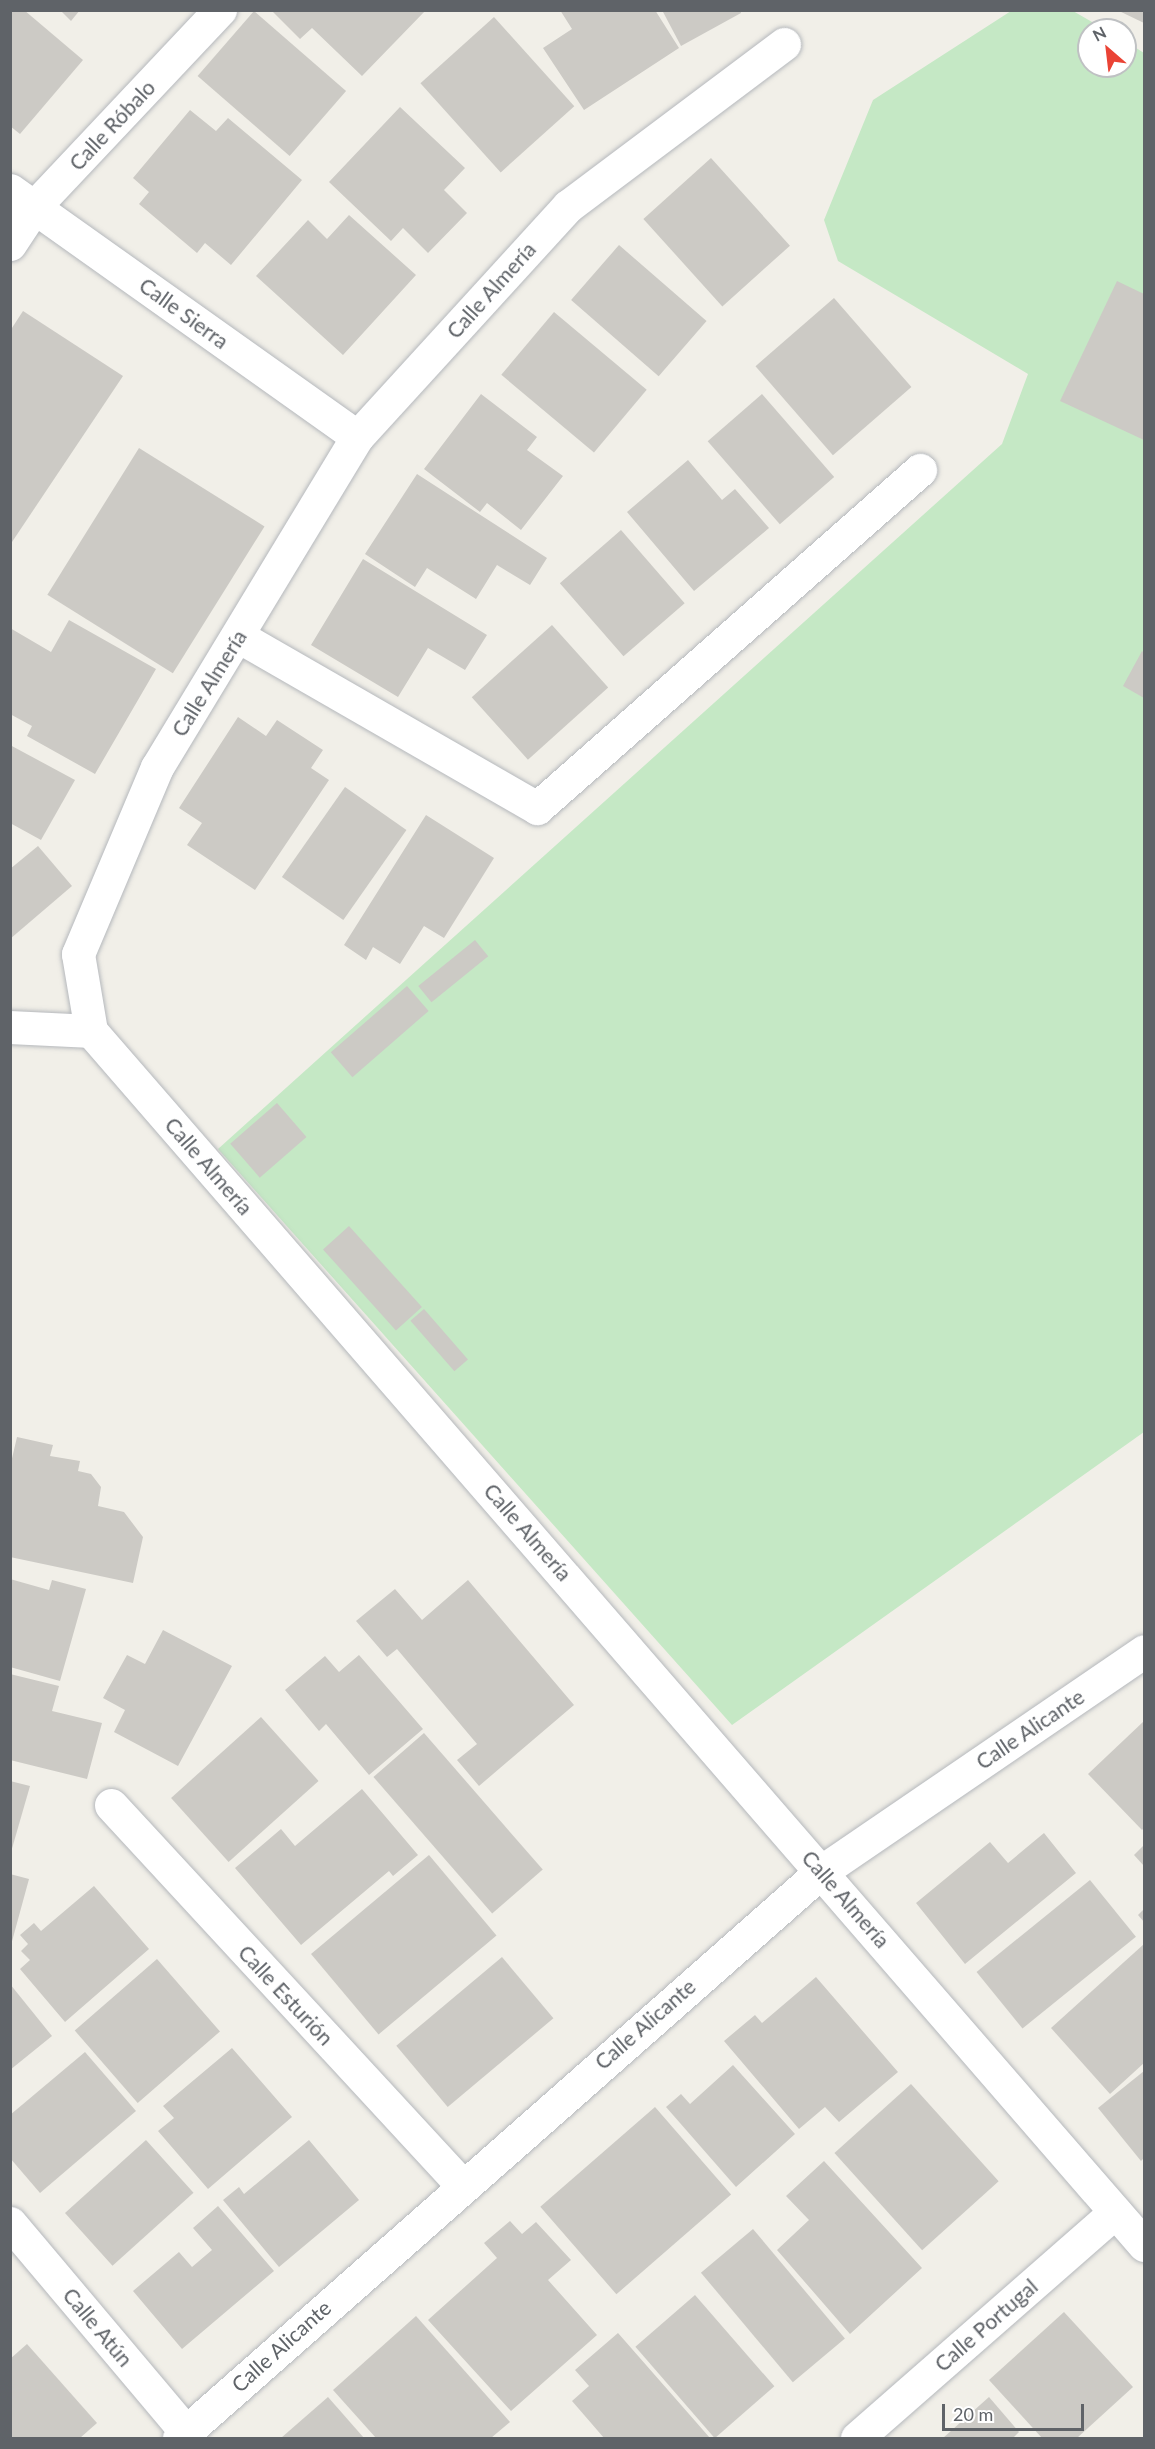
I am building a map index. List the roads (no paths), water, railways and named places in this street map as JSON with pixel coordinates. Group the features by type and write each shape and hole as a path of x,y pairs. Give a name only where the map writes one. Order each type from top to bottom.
{"street":[{"name":"Calle Róbalo","path":"10,244 23,198 220,10"},
{"name":"Calle Almería","path":"784,44 568,206 357,437 157,768 78,954 91,1030 1144,2245"},
{"name":"Calle Sierra","path":"23,198 357,437"},
{"path":"238,636 537,808 920,470"},
{"path":"10,1027 91,1030"},
{"name":"Calle Alicante","path":"182,2435 461,2184 822,1871 1144,1651"},
{"name":"Calle Esturión","path":"111,1805 461,2184"},
{"name":"Calle Portugal","path":"857,2439 1115,2212"},
{"name":"Calle Atún","path":"10,2223 182,2435"}]}
